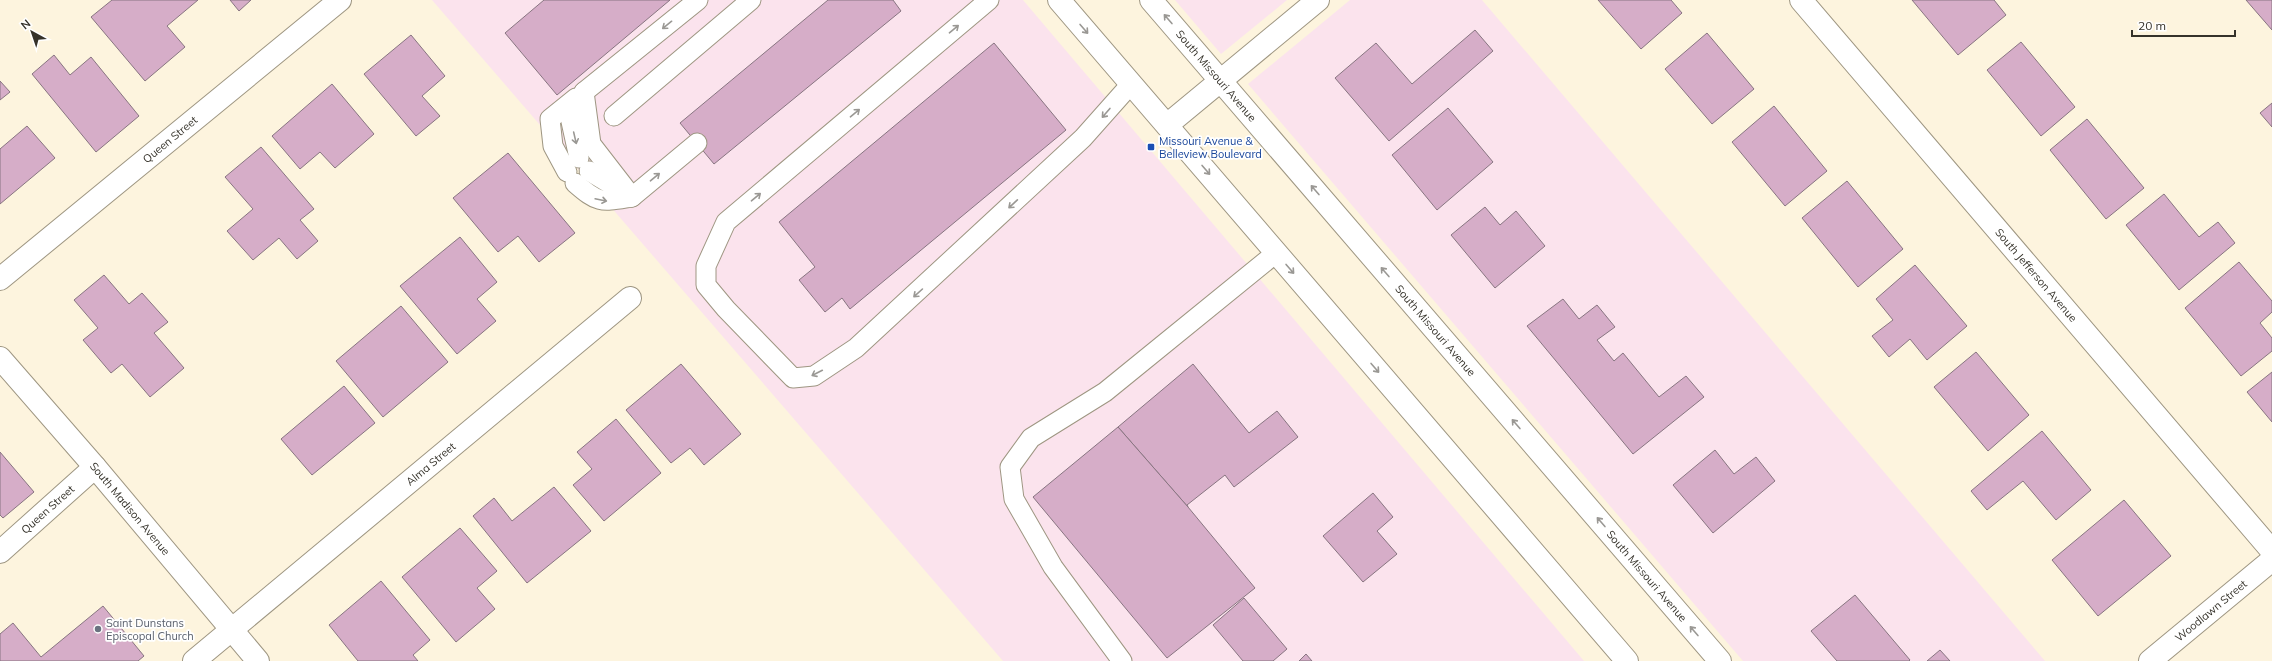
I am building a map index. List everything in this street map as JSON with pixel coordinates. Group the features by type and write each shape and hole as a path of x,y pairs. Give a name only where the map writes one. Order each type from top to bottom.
{"street":[{"name":"Queen Street","path":"0,279 340,0"},
{"path":"1059,0 1627,661"},
{"name":"South Missouri Avenue","path":"1152,0 1720,661"},
{"path":"1167,125 1318,0"},
{"name":"South Jefferson Avenue","path":"1801,0 2272,550"},
{"name":"Alma Street","path":"194,661 630,298"},
{"name":"South Madison Avenue","path":"0,358 95,467 258,661"},
{"name":"Queen Street","path":"0,552 95,467"},
{"name":"Woodlawn Street","path":"2150,661 2272,560"}],"lane":[{"path":"632,197 578,171 570,117 584,92 698,0"},
{"path":"614,116 752,0"},
{"path":"989,0 726,222 706,266 706,285 726,310 793,378 814,376 856,348 1083,138 1131,84"},
{"path":"584,92 591,144 632,197"},
{"path":"632,197 697,143"},
{"path":"1122,661 1053,567 1014,499 1010,467 1031,438 1105,392 1276,253"}],"shaded area":[{"path":"432,0 1023,0 1584,661 1003,661"},
{"path":"1175,0 1287,0 1221,54"},
{"path":"1350,0 1482,0 2045,661 1743,661 1248,84"}],"building":[{"path":"112,0 198,0 167,26 185,47 145,81 91,17"},
{"path":"230,0 251,0 239,11"},
{"path":"544,0 670,0 557,95 505,33"},
{"path":"828,0 893,0 901,11 714,164 680,123"},
{"path":"1598,0 1671,0 1682,13 1641,49"},
{"path":"1912,0 1994,0 2006,15 1958,55"},
{"path":"2246,0 2272,0 2272,30"},
{"path":"1475,30 1493,51 1389,141 1335,78 1376,43 1412,84"},
{"path":"1707,33 1754,89 1712,124 1665,69"},
{"path":"411,35 445,76 422,96 440,116 416,136 364,74"},
{"path":"2021,42 2075,107 2041,136 1987,70"},
{"path":"994,43 1066,130 850,309 842,298 825,312 799,280 815,267 779,222"},
{"path":"54,55 70,75 91,57 139,116 96,152 32,74"},
{"path":"0,81 10,92 0,100"},
{"path":"332,84 374,134 335,168 320,152 300,169 272,136"},
{"path":"2272,103 2272,127 2260,113"},
{"path":"1774,106 1827,171 1785,206 1732,142"},
{"path":"1448,108 1493,162 1437,210 1392,155"},
{"path":"2087,119 2144,188 2106,219 2050,150"},
{"path":"27,126 55,158 0,204 0,149"},
{"path":"261,147 314,209 300,220 318,241 297,259 279,238 253,260 227,231 253,209 225,177"},
{"path":"508,153 575,233 539,262 518,236 498,252 453,198"},
{"path":"1847,181 1903,249 1858,287 1802,218"},
{"path":"2164,194 2199,237 2218,222 2235,243 2179,290 2126,225"},
{"path":"1485,207 1500,225 1516,211 1545,246 1495,288 1451,235"},
{"path":"460,237 497,282 477,299 496,321 457,354 400,286"},
{"path":"2239,262 2272,301 2272,312 2260,323 2272,338 2272,351 2241,376 2185,308"},
{"path":"1915,265 1967,326 1927,360 1910,339 1889,357 1872,336 1893,320 1876,299"},
{"path":"104,275 129,304 142,293 168,322 154,333 184,368 150,397 122,364 111,373 83,340 98,328 74,300"},
{"path":"1563,299 1579,319 1597,305 1615,327 1597,340 1614,361 1623,353 1659,397 1686,376 1704,397 1633,454 1527,326"},
{"path":"401,306 448,362 383,417 336,361"},
{"path":"1976,352 2029,415 1988,451 1934,387"},
{"path":"681,364 741,434 704,465 690,448 671,463 626,410"},
{"path":"1193,364 1249,433 1277,411 1298,437 1234,487 1225,475 1187,505 1188,507 1118,427"},
{"path":"2272,372 2272,422 2247,392"},
{"path":"344,386 375,423 312,475 281,439"},
{"path":"616,419 661,473 604,521 573,485 592,469 577,452"},
{"path":"1118,427 1188,507 1255,588 1167,658 1033,497"},
{"path":"2042,431 2091,490 2056,520 2023,481 1987,510 1971,491"},
{"path":"1715,450 1734,474 1756,457 1775,481 1713,533 1673,485"},
{"path":"0,452 34,492 3,518 0,515"},
{"path":"554,487 591,531 527,583 473,516 494,498 512,521"},
{"path":"1373,493 1393,517 1377,531 1397,554 1363,582 1323,536"},
{"path":"2124,500 2171,556 2098,616 2052,560"},
{"path":"460,528 497,571 477,588 495,609 456,642 402,577"},
{"path":"381,581 430,640 413,655 418,661 358,661 329,625"},
{"path":"1855,595 1910,660 1909,661 1837,661 1811,631"},
{"path":"1244,598 1287,649 1273,661 1243,661 1213,625"},
{"name":"Saint Dunstans Episcopal Church","path":"103,606 144,656 138,661 0,661 0,634 13,623 41,657"},
{"path":"1940,650 1950,661 1927,661"},
{"path":"1306,654 1312,661 1299,661"}],"place":[{"name":"Missouri Avenue & Belleview Boulevard","path":"1151,147"},
{"name":"Saint Dunstans Episcopal Church","path":"98,629"}]}
